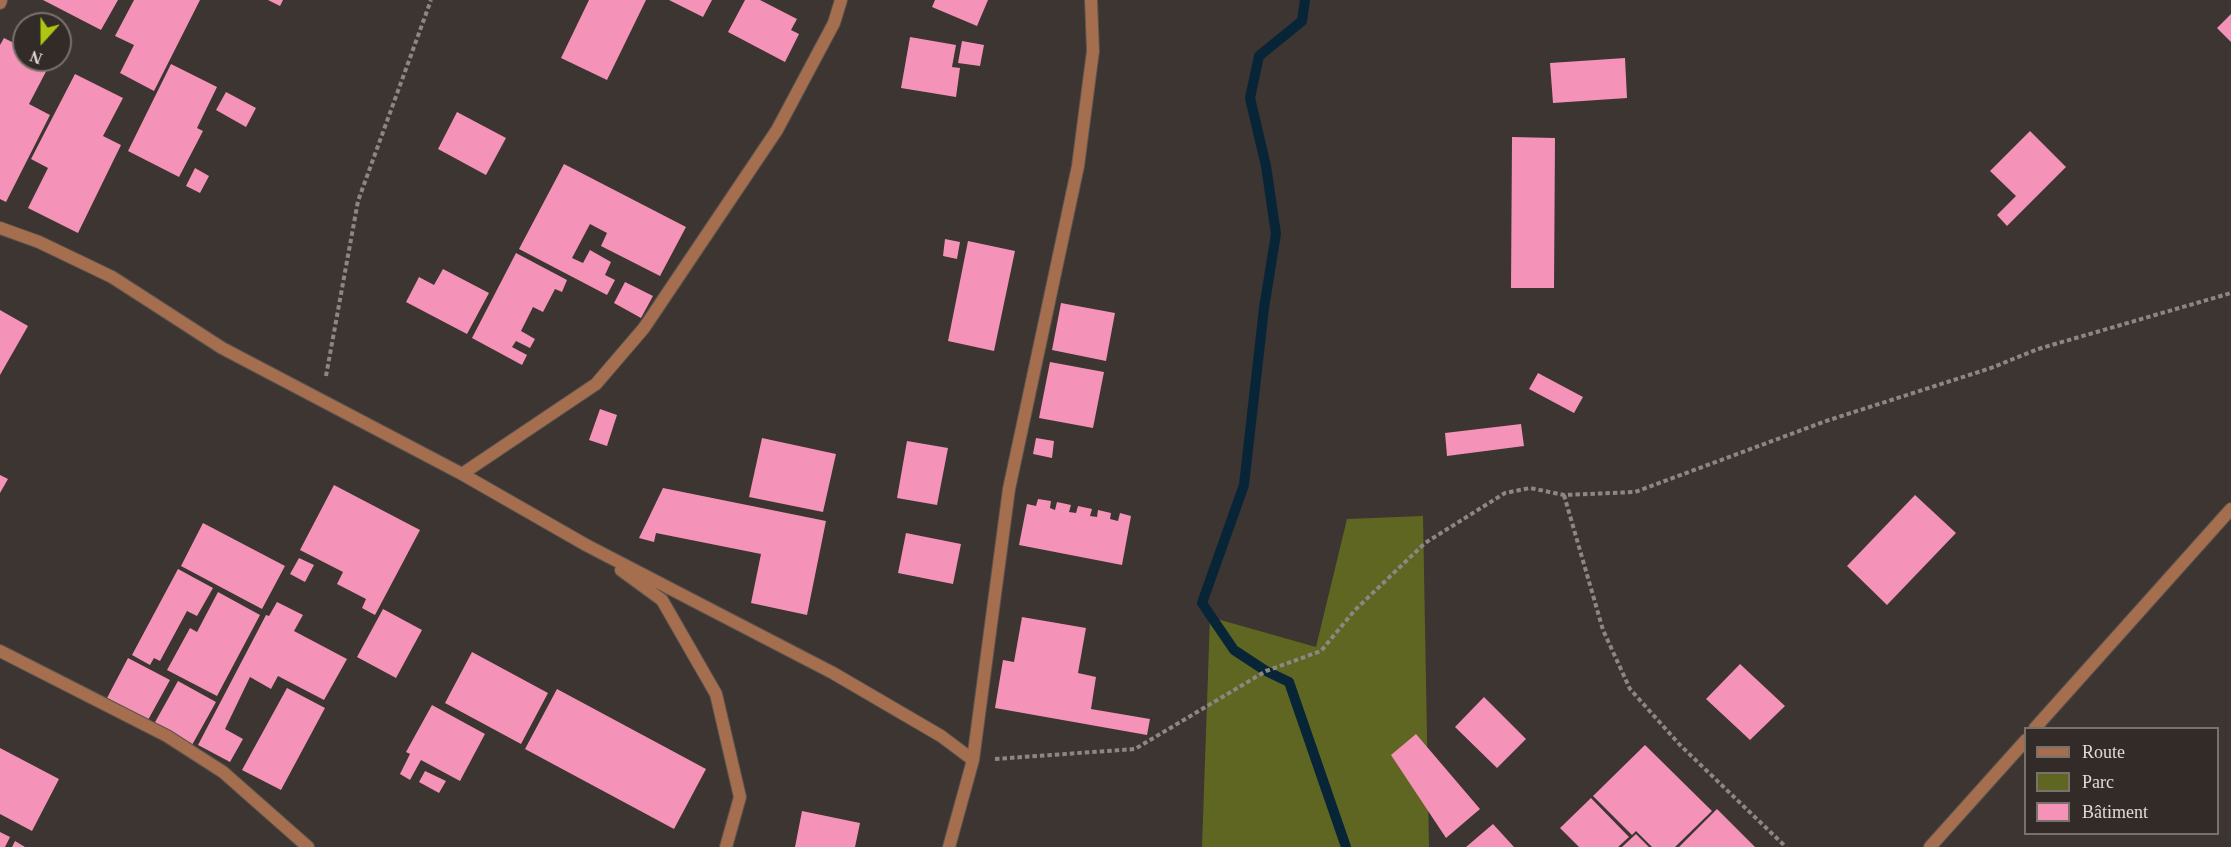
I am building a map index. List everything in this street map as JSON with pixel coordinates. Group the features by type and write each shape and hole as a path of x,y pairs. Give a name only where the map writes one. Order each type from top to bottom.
{"street":[{"path":"462,474 596,384 644,327 777,130 834,23 841,0"},
{"path":"949,847 974,760 1009,489 1078,166 1093,51 1091,0"},
{"path":"0,228 39,242 112,277 222,348 462,474 586,545 832,673 941,736 974,760"},
{"path":"2037,727 2231,509"},
{"path":"586,545 662,600 716,694 740,797 726,847"},
{"path":"0,651 167,736 195,753 223,771 308,847"},
{"path":"1930,847 2024,741"}],"path":[{"path":"321,401 358,201 431,0"},
{"path":"974,760 1135,749 1266,671 1321,651 1355,610 1425,543 1505,493 1530,488 1564,495 1635,492 1826,421 1991,368 2038,349 2231,293"},
{"path":"1564,495 1604,630 1630,688 1680,745 1786,847"}],"green space":[{"path":"1423,516 1429,847 1202,847 1210,617 1316,647 1347,519"}],"building":[{"path":"43,0 118,0 101,30 72,15 72,12 66,12"},
{"path":"134,0 200,0 154,91 120,73 134,45 115,36"},
{"path":"268,0 283,0 280,6"},
{"path":"589,0 646,0 607,80 561,58"},
{"path":"669,0 712,0 703,17"},
{"path":"745,0 760,0 797,19 791,30 799,34 785,62 728,32"},
{"path":"935,0 988,0 977,26 932,7"},
{"path":"2231,14 2231,42 2217,28"},
{"path":"910,37 956,45 952,67 960,68 956,97 901,88"},
{"path":"4,38 12,42 12,72 46,72 29,104 50,115 6,202 0,199 0,45"},
{"path":"962,41 984,45 980,66 958,63"},
{"path":"1625,58 1627,98 1553,103 1550,63"},
{"path":"171,64 217,87 197,128 203,131 179,177 128,151"},
{"path":"75,74 123,98 103,136 121,145 78,233 28,208 48,168 31,159"},
{"path":"226,92 256,108 246,127 216,110"},
{"path":"457,112 506,138 486,175 438,149"},
{"path":"2030,131 2066,167 2007,226 1997,215 2016,196 1990,171"},
{"path":"1512,137 1555,138 1554,288 1511,288"},
{"path":"564,164 686,227 660,276 601,246 607,233 590,224 572,258 583,263 590,250 611,262 605,275 615,280 607,295 519,249"},
{"path":"195,168 209,176 200,193 186,186"},
{"path":"945,239 960,242 957,259 943,256"},
{"path":"968,241 1015,251 994,351 948,341"},
{"path":"516,253 567,280 562,292 555,289 543,312 533,307 521,331 535,339 530,348 516,341 512,347 527,355 522,365 472,338"},
{"path":"443,269 489,293 467,334 406,302 419,277 434,285"},
{"path":"625,282 653,296 641,318 614,303"},
{"path":"1061,303 1115,313 1106,361 1052,350"},
{"path":"0,310 28,326 0,375"},
{"path":"1050,362 1104,372 1093,428 1039,418"},
{"path":"1538,373 1583,397 1574,413 1529,389"},
{"path":"600,409 617,415 607,446 589,440"},
{"path":"1521,424 1524,446 1447,456 1445,433"},
{"path":"762,438 836,454 823,512 749,497"},
{"path":"1036,438 1054,441 1052,458 1033,454"},
{"path":"907,441 948,448 937,505 897,498"},
{"path":"0,475 8,479 0,493"},
{"path":"334,485 420,530 375,615 362,608 366,599 337,584 343,572 300,550"},
{"path":"663,488 826,521 807,615 751,603 761,554 656,533 654,542 639,538"},
{"path":"1915,495 1956,533 1887,605 1847,566"},
{"path":"1038,499 1051,501 1050,508 1055,510 1057,502 1071,505 1069,512 1076,513 1078,506 1092,509 1090,516 1097,517 1098,510 1111,513 1110,519 1118,521 1120,513 1131,516 1122,565 1019,545 1027,504 1036,506"},
{"path":"203,523 285,566 262,609 181,566"},
{"path":"906,533 961,544 953,584 898,573"},
{"path":"299,558 314,565 305,582 290,574"},
{"path":"178,569 213,588 197,616 187,611 160,661 154,658 150,665 132,655"},
{"path":"218,592 260,615 217,696 167,670 190,628 197,632"},
{"path":"277,602 303,615 294,631 347,659 324,700 278,676 271,689 250,677 225,729 243,739 230,762 198,745 266,615 269,616"},
{"path":"383,609 422,630 396,678 357,657"},
{"path":"1022,617 1086,628 1078,673 1096,677 1091,709 1150,719 1147,735 995,708 1003,660 1014,662"},
{"path":"472,652 548,693 521,744 445,703"},
{"path":"128,658 170,680 148,720 107,698"},
{"path":"1740,664 1785,706 1750,740 1706,699"},
{"path":"178,681 216,702 192,745 154,724"},
{"path":"287,688 325,708 281,790 242,770"},
{"path":"557,689 706,769 674,829 525,749"},
{"path":"1484,697 1526,739 1497,768 1455,727"},
{"path":"432,705 485,734 460,781 421,760 410,780 400,774 410,754 406,752"},
{"path":"1416,734 1480,809 1446,838 1391,755"},
{"path":"1645,745 1712,811 1675,847 1652,847 1636,831 1632,835 1593,796"},
{"path":"0,748 59,779 32,831 0,814"},
{"path":"425,771 446,781 439,793 419,782"},
{"path":"1591,798 1629,837 1618,847 1579,847 1560,828"},
{"path":"1717,809 1755,847 1679,847"},
{"path":"802,811 860,823 855,847 795,847"},
{"path":"1493,824 1514,847 1466,847"},
{"path":"0,832 10,837 5,847 0,847"},
{"path":"1636,834 1649,847 1622,847"},
{"path":"15,841 25,847 12,847"}],"waterway":[{"path":"1305,0 1302,21 1259,56 1250,98 1266,166 1276,234 1264,308 1244,485 1202,603 1234,650 1266,671 1289,682 1346,847"}]}
